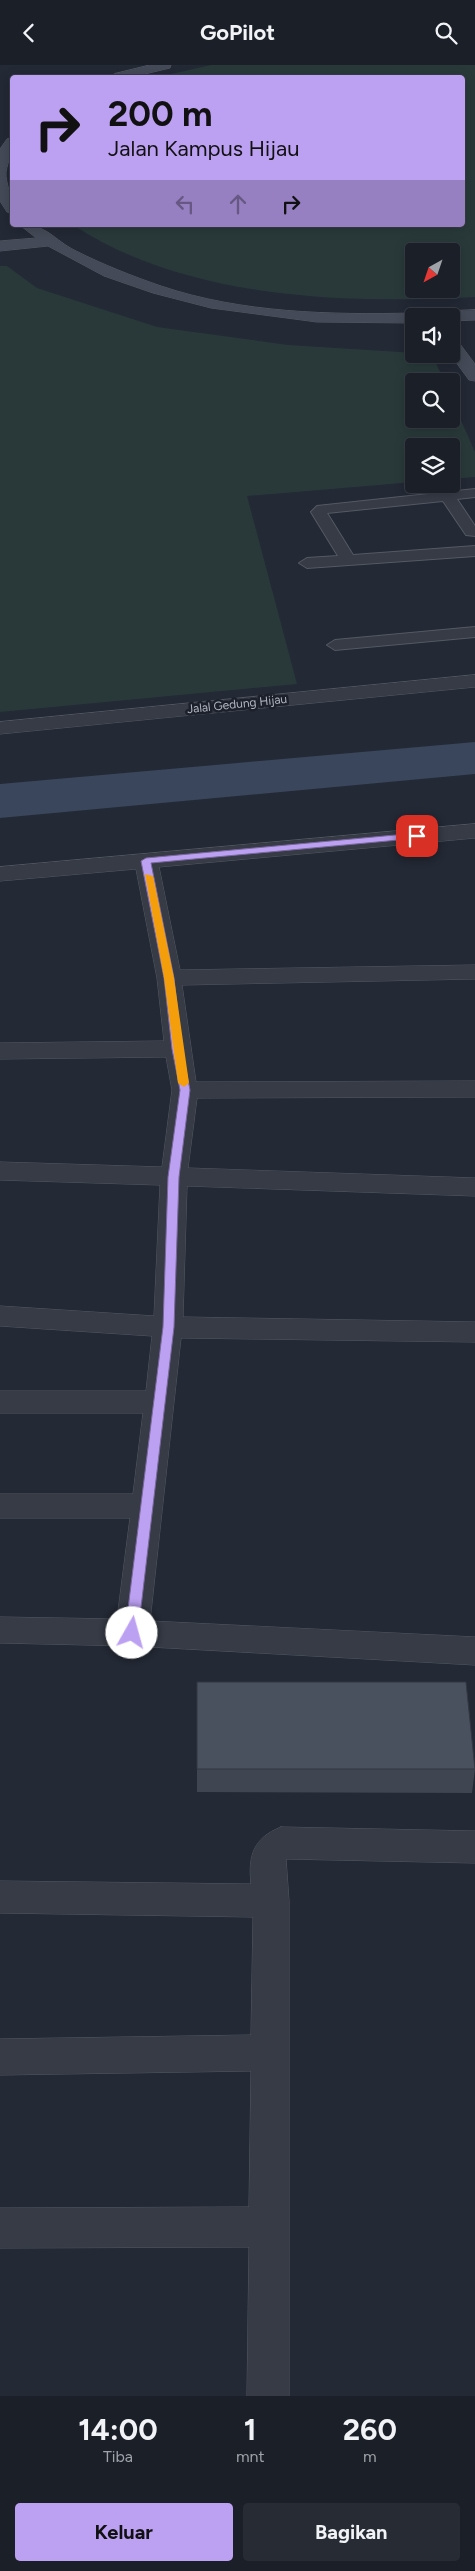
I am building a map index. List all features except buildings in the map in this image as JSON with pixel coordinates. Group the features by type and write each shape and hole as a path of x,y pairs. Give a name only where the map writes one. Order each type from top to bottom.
{"main road":[{"path":"127,75 165,65"},
{"path":"0,171 6,149"},
{"path":"0,176 4,195 10,206"},
{"path":"29,227 47,242 84,263 130,281 186,297 248,309 305,315 384,320 405,319"},
{"path":"0,246 47,242"},
{"path":"460,316 475,315"},
{"path":"384,320 405,325"},
{"path":"460,355 475,376"}],"street":[{"name":"Jalal Gedung Hijau","path":"0,728 475,681"},
{"path":"0,874 475,831"},
{"path":"132,1633 168,1327 174,1177 185,1090 177,1049 169,978 146,861"},
{"path":"169,978 475,971"},
{"path":"0,1051 177,1049"},
{"path":"185,1090 475,1089"},
{"path":"0,1171 475,1187"},
{"path":"0,1315 168,1327 475,1332"},
{"path":"0,1402 160,1402"},
{"path":"0,1506 147,1506"},
{"path":"0,1630 132,1633 475,1651"},
{"path":"268,2396 271,1901 268,1855 274,1846 281,1843 475,1847"},
{"path":"0,1897 271,1901"},
{"path":"0,2057 269,2053"},
{"path":"0,2228 268,2227"}],"lane":[{"path":"348,560 319,512 322,509 475,493"},
{"path":"447,495 471,532"},
{"path":"307,563 475,551"},
{"path":"335,645 475,632"}],"shaded area":[{"path":"211,65 475,65 475,297 460,298 460,243 405,243 405,298 450,298 373,299 320,297 267,291 215,282 165,268 117,250 77,227 465,227 465,75 167,75"},
{"path":"0,266 7,266 37,288 157,327 288,345 405,352 405,363 436,363 440,373 405,373 405,428 460,428 460,418 475,452 475,477 460,478 460,438 405,438 405,483 247,496 297,684 0,712"}],"waterway":[{"path":"0,801 475,758"}],"slow traffic":[{"path":"149,876 169,978 177,1049 184,1083"}],"route":[{"path":"132,1633 168,1327 174,1177 185,1090 177,1049 169,978 146,861 417,836"}]}
